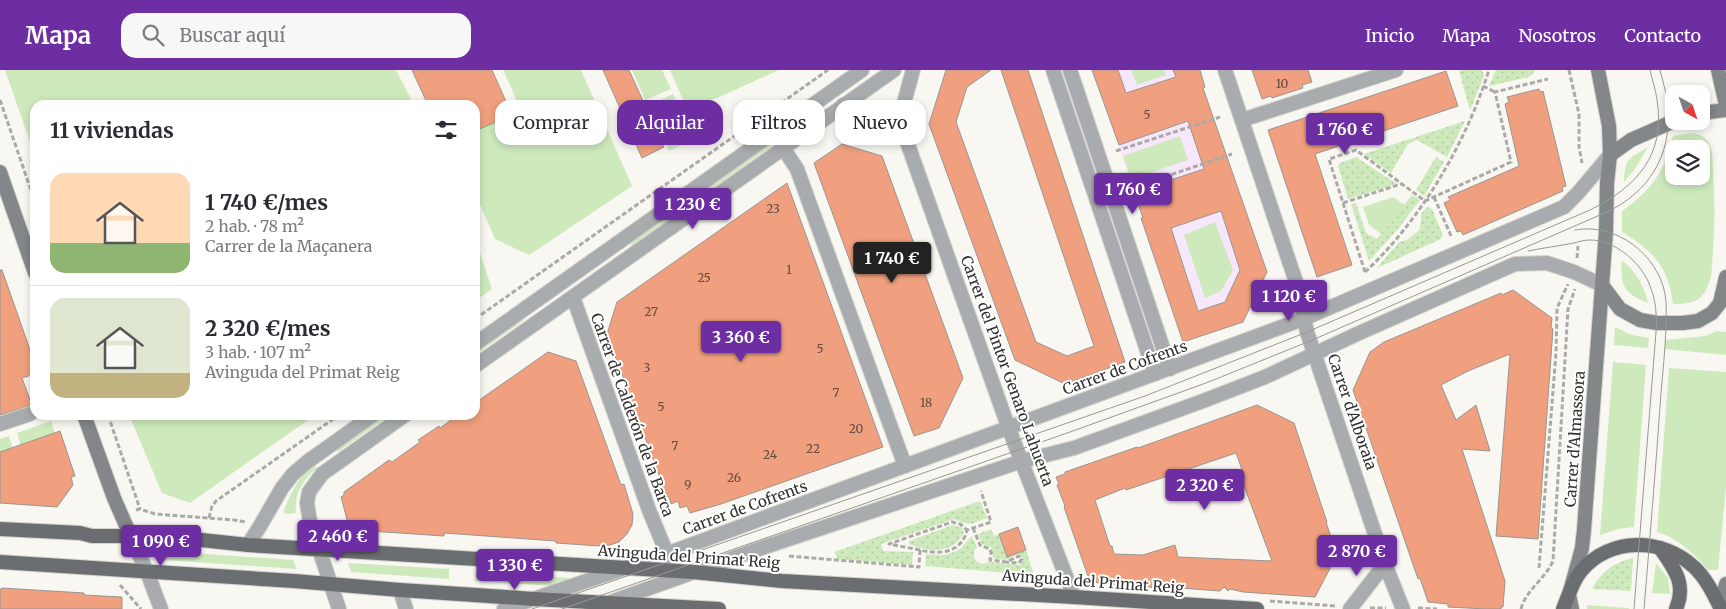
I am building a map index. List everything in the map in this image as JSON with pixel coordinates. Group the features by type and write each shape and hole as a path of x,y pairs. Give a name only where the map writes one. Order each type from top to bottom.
{"main road":[{"name":"Carrer d'Almassora","path":"1569,595 1582,548 1584,530 1606,231 1610,155 1609,126 1598,70"},
{"path":"1718,70 1726,105"},
{"path":"1710,112 1726,110"},
{"path":"1610,155 1631,140 1665,125"},
{"path":"0,172 30,259"},
{"path":"1602,284 1620,309 1640,320 1656,323 1683,323 1698,321 1712,313 1720,303 1726,277"},
{"path":"86,420 114,498 131,537"},
{"name":"Avinguda del Primat Reig","path":"0,529 92,536 164,536 248,545 1257,609"},
{"path":"1562,609 1581,572 1593,560 1607,550 1624,545 1639,544 1676,553 1696,569 1720,608"},
{"path":"1660,548 1676,571 1680,583 1679,602 1676,609"},
{"path":"0,562 330,584 612,606 719,609"},
{"path":"1720,608 1726,584"},
{"path":"1569,595 1572,609"}],"street":[{"path":"851,100 894,70"},
{"name":"Carrer del Pintor Genaro Lahuerta","path":"905,100 913,70"},
{"path":"1053,70 1155,374"},
{"path":"1070,70 1170,369"},
{"name":"Carrer d'Alboraia","path":"1225,70 1296,282 1304,319 1315,353 1403,609"},
{"path":"1242,120 1396,70"},
{"path":"480,341 859,71"},
{"path":"480,362 835,111"},
{"name":"Carrer del Pintor Genaro Lahuerta","path":"908,145 1009,428 1074,597"},
{"path":"783,148 797,169 904,466"},
{"name":"Carrer de Cofrents","path":"504,609 666,554 1304,319 1564,207 1610,155"},
{"path":"591,609 612,606 693,572 1022,461 1074,448 1203,401 1265,377 1515,264 1547,263 1602,284"},
{"path":"586,266 596,281"},
{"name":"Carrer de Calderón de la Barca","path":"573,297 666,554 674,571"},
{"path":"540,299 550,313"},
{"path":"1135,314 1139,318 1144,318 1149,310"},
{"path":"0,424 30,414"},
{"path":"248,545 282,488 293,474 306,462 367,420"},
{"path":"339,609 307,510 309,492 322,474 398,420"},
{"path":"131,537 147,572 160,609"},
{"path":"1350,609 1386,564"},
{"path":"400,590 406,609"}],"path":[{"path":"480,315 828,70"},
{"path":"1360,277 1387,248 1425,201 1454,153 1471,117 1489,70"},
{"path":"1569,70 1579,114 1579,147 1586,183"},
{"path":"1483,86 1496,92 1548,80"},
{"path":"1425,201 1511,162 1496,92"},
{"path":"0,100 30,187"},
{"path":"1116,151 1220,117"},
{"path":"1366,272 1328,160 1356,150 1425,201"},
{"path":"1129,189 1232,154"},
{"path":"1343,203 1401,184"},
{"path":"1434,197 1454,241"},
{"path":"1539,568 1556,353 1557,308 1572,277"},
{"path":"1521,609 1525,600 1547,572 1553,561 1568,309 1578,284"},
{"path":"110,420 140,509 155,514 209,518 212,506 216,502 332,420"},
{"path":"967,530 991,522 980,492 988,489"},
{"path":"952,522 960,524 967,530 966,535 952,550 942,553 889,544 952,522"},
{"path":"973,528 980,545 990,549 992,553 990,560 1006,562"},
{"path":"784,556 919,567 920,550"},
{"path":"120,585 141,609"}],"shaded area":[{"path":"1118,70 1173,70 1212,193 1215,193 1240,270 1225,302 1198,311 1164,210 1143,218 1110,119 1132,112"}],"green space":[{"path":"5,70 396,70 411,100 30,100 30,142"},
{"path":"503,70 581,70 594,100 516,100"},
{"path":"632,70 662,70 671,89 645,100"},
{"path":"670,70 779,70 712,100 683,100"},
{"path":"1131,70 1164,70 1166,75 1137,85"},
{"path":"1482,70 1484,76 1470,110 1459,71"},
{"path":"1496,70 1535,70 1529,77 1489,86"},
{"path":"673,94 676,100 660,100"},
{"path":"1465,121 1447,157 1417,140 1408,144 1391,173 1364,154"},
{"path":"495,122 495,145 607,145 607,129 632,186 529,255 495,239 480,204 480,129"},
{"path":"1695,133 1707,140 1672,140 1673,136"},
{"path":"1180,136 1188,160 1131,179 1123,156"},
{"path":"666,145 682,145 669,151"},
{"path":"764,145 773,145 632,246 629,241"},
{"path":"1710,146 1713,160 1714,214 1711,277 1702,296 1693,302 1673,304 1667,279 1657,261 1642,246 1622,232 1622,211 1649,188 1665,162 1665,185 1710,185"},
{"path":"1648,147 1635,169 1624,182 1625,168 1629,160"},
{"path":"1356,157 1397,184 1348,199 1338,166 1340,163"},
{"path":"1436,157 1444,162 1424,196 1416,190"},
{"path":"1412,195 1420,200 1398,229 1369,261 1351,204 1356,203 1366,233 1377,239"},
{"path":"1393,197 1405,205 1381,234 1369,225 1363,207"},
{"path":"1427,207 1432,209 1443,235 1441,239 1377,268 1399,242 1407,240 1419,230 1421,214"},
{"path":"1215,222 1233,270 1221,291 1205,298 1184,235"},
{"path":"480,253 492,289 480,297"},
{"path":"1622,260 1639,279 1648,303 1628,292 1623,282"},
{"path":"523,318 523,321 480,351 480,346"},
{"path":"1615,327 1632,335 1649,338 1648,348 1614,345"},
{"path":"1717,331 1726,332 1726,355 1665,349 1665,340 1705,336"},
{"path":"1613,362 1646,365 1634,527 1618,529 1600,535"},
{"path":"1669,368 1726,372 1726,487 1718,570 1708,570 1685,547 1664,534 1657,532"},
{"path":"131,420 308,420 190,503 162,493"},
{"path":"375,420 383,420 338,452 335,448"},
{"path":"51,421 56,437 22,449 17,433"},
{"path":"9,436 14,452 0,456 0,439"},
{"path":"313,463 317,468 300,488 296,500 296,513 287,514 283,512 295,486"},
{"path":"980,501 987,518 970,524 954,519 881,544 883,551 913,552 912,565 838,559 834,552"},
{"path":"953,525 962,528 964,532 954,545 940,550 932,550 909,544 909,541"},
{"path":"991,529 994,536 999,534 1007,557 1026,550 1034,575 925,566 926,554 940,555 953,553 961,548 972,536 977,547 974,551 974,558 979,563 1020,565 1024,559 1019,554 1005,560 993,558 991,547 982,544 978,534"},
{"path":"164,551 293,560 297,569 165,560"},
{"path":"1633,558 1631,591 1592,589 1604,573 1614,565"},
{"path":"348,563 449,569 449,579 351,572"},
{"path":"1656,563 1668,578 1670,594 1652,593"},
{"path":"475,571 570,578 554,586 475,581"},
{"path":"1587,605 1629,608 1629,609 1587,609"}],"building":[{"path":"412,70 492,70 505,100 495,100 495,122 480,129 480,100 426,100"},
{"path":"603,70 629,70 643,100 617,100 617,102"},
{"path":"946,70 991,70 967,87 956,122 1036,342 1067,356 1094,346 1001,70 1028,70 1125,362 1065,384 1015,360 929,124"},
{"path":"1092,70 1118,70 1126,93 1176,77 1173,70 1200,70 1205,87 1203,88 1267,272 1243,322 1183,342 1141,218 1143,218 1134,192 1204,169 1188,121 1119,145","holes":["1221,211 1240,270 1225,302 1198,311 1171,228"]},
{"path":"1252,70 1308,70 1312,82 1302,85 1303,88 1272,98 1271,96 1262,99"},
{"path":"1446,71 1458,106 1315,154 1352,265 1317,277 1268,130"},
{"path":"1539,89 1540,92 1543,91 1566,186 1562,187 1563,191 1463,235 1461,231 1457,232 1444,203 1450,200 1448,197 1519,166 1505,104 1509,102 1507,97"},
{"path":"636,145 663,145 664,147 642,158"},
{"path":"841,145 882,156 963,378 939,428 914,436 814,163"},
{"path":"787,183 883,447 721,504 690,513 687,506 680,508 678,501 671,504 669,497 667,497 607,334 617,302"},
{"path":"0,270 2,270 30,350 30,376 22,378 30,400 30,406 0,415"},
{"path":"1513,290 1552,318 1551,328 1553,329 1538,539 1496,536 1510,354 1468,371 1441,385 1456,420 1476,405 1490,451 1462,449 1505,581 1503,607 1501,609 1448,607 1448,604 1428,602 1420,578 1418,579 1353,390 1370,352 1384,342 1501,293 1502,295"},
{"path":"548,352 576,361 621,485 624,484 633,514 632,525 627,534 619,542 600,546 444,533 444,536 355,530 354,527 349,527 341,497 344,495 344,492 389,460 392,462 420,442 418,440 439,426 440,428 451,420 480,420 480,400"},
{"path":"1257,405 1294,423 1337,555 1315,597 1243,592 1230,589 1228,591 1224,587 1220,591 1180,588 1177,584 1171,589 1090,582 1064,507 1056,477 1065,474 1065,472","holes":["1236,453 1245,478 1243,483 1272,561 1178,557 1175,545 1143,555 1114,554 1095,500 1125,488 1126,490"]},
{"path":"60,431 75,476 71,477 73,485 57,507 0,503 0,452"},
{"path":"1018,527 1026,550 1007,557 999,534"},
{"path":"0,589 122,597 122,609 0,609"}],"tram line":[{"path":"532,609 1145,396 1307,332 1590,210 1621,191 1634,180 1652,153 1657,138 1659,120 1650,70"},
{"path":"562,609 1206,383 1310,341 1607,212 1622,204 1646,183 1662,156 1666,141 1668,107 1660,70"},
{"path":"1575,230 1605,231 1620,236 1633,244 1654,266 1665,294 1665,344 1644,609"},
{"path":"1528,251 1587,240 1608,244 1626,254 1641,269 1654,297 1656,332 1634,609"}]}
